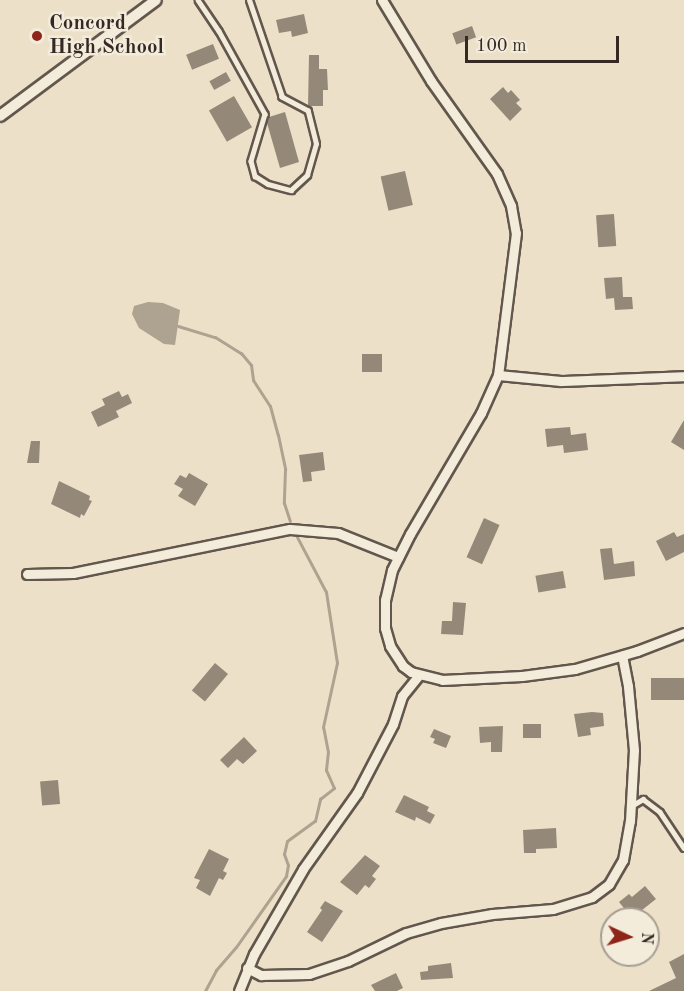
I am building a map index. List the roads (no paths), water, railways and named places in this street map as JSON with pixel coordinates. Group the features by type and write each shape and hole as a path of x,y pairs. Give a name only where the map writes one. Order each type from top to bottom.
{"street":[{"path":"0,116 156,0"},
{"path":"382,0 431,81 497,174 511,207 516,233 498,375 480,413 398,557 385,600 385,628 390,646 403,666 418,675 442,680 522,676 575,669 622,656 684,633"},
{"path":"498,375 561,381 684,376"},
{"path":"27,574 73,573 290,529 338,533 398,557"},
{"path":"247,968 261,975 309,974 348,961 406,933 441,923 492,914 553,909 592,897 609,884 623,860 628,840 631,806 633,726 622,656"},
{"path":"239,991 247,968 303,869 357,793 393,724 402,696 418,675"}],"lane":[{"path":"198,0 219,31 265,114 251,161 255,176 268,184 291,190 307,175 316,144 308,111 282,97 249,0"},
{"path":"631,806 643,799 660,812 684,848"}],"waterway":[{"path":"178,326 215,337 241,353 251,365 253,380 270,406 278,435 285,469 284,503 290,521"},
{"path":"205,991 216,970 236,947 286,876 288,865 284,854 287,841 315,821 320,799 334,788 326,770 328,752 323,727 337,663 326,592 297,537"}],"place":[{"name":"Concord High School","path":"37,36"}]}
